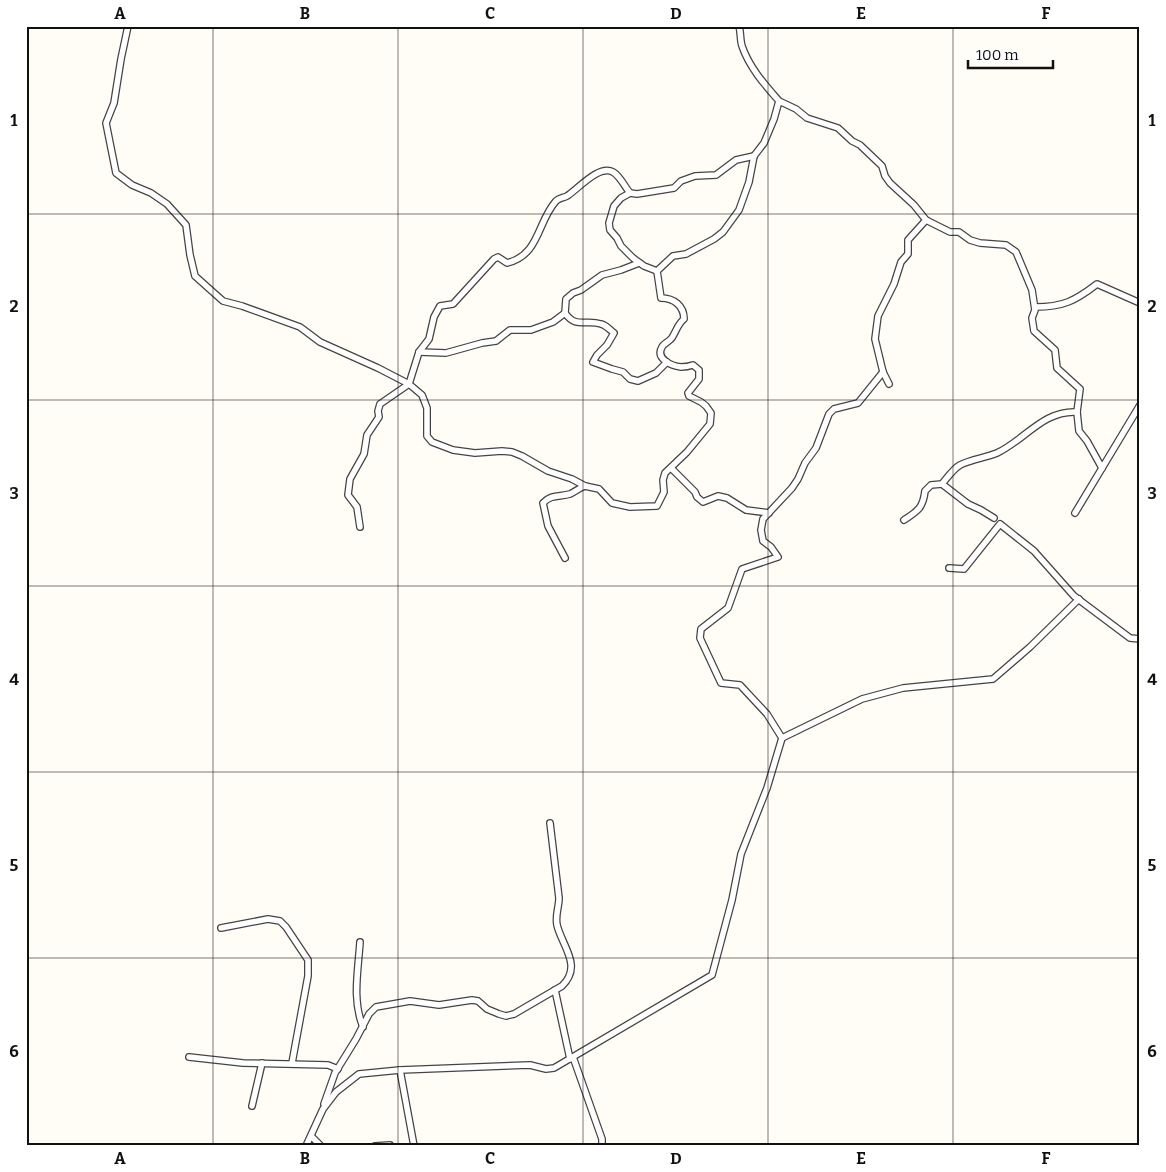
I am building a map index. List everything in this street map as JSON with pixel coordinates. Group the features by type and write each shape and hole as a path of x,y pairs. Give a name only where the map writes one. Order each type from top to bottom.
{"street":[{"path":"128,26 114,103 106,123 116,173 132,185 151,193 168,204 186,225 195,276 223,301 242,306 300,328 320,342 409,384 422,395 427,408 427,436 432,442 453,450 476,453 512,452 548,471 572,479 584,486 599,489 612,503 630,507 657,506 664,492 663,480 665,473 704,434 710,424 711,417 711,413 706,406 689,396 688,393 699,379 699,370 693,365 682,367 663,360 661,354 662,347 673,337 684,319 684,313 677,302 669,298 661,298 657,271"},
{"path":"739,26 742,46 752,66 766,87 779,101 796,108 807,118 838,128 852,141 860,145 882,166 884,176 926,220 950,232 959,232 970,240 980,243 1006,245 1016,252 1032,290 1035,307 1032,318 1034,331 1055,350 1057,368 1080,389 1077,412 1079,431 1087,441 1102,468"},
{"path":"657,271 673,256 696,250 723,232 739,210 744,199 754,156 764,143 779,101"},
{"path":"657,271 639,263 621,246 610,230 609,223 614,206 621,198 630,193 637,194 674,188 681,181 696,176 716,175 736,160 754,156"},
{"path":"360,526 357,507 348,495 350,479 364,454 367,435 380,417 378,411 380,404 409,384 419,352 429,339 434,317 440,306 453,304 494,259 498,257 507,263 521,257 537,239 547,216 557,200 566,196 597,173 607,170 614,173 630,193"},
{"path":"889,384 883,372 875,339 878,316 894,284 901,262 908,254 908,240 926,220"},
{"path":"639,263 602,275 582,290 573,293 566,299 565,313 569,320 573,322 601,324 614,334 607,345 596,355 593,362 612,370 623,372 630,379 638,381 656,373 667,362"},
{"path":"1035,307 1060,306 1079,298 1097,284 1140,303"},
{"path":"419,352 446,353 496,341 510,330 531,330 553,322 565,313"},
{"path":"782,738 767,714 740,685 721,683 700,638 702,629 728,608 742,569 778,557 771,547 763,541 761,536 763,519 798,479 816,448 829,414 834,409 858,403 883,372"},
{"path":"1076,513 1140,405"},
{"path":"942,484 959,465 983,456 998,453 1023,437 1042,421 1053,416 1067,411 1077,412"},
{"path":"672,468 695,492 697,498 703,502 718,496 727,498 746,510 769,513"},
{"path":"904,520 919,510 925,491 931,485 942,484 968,504 994,518"},
{"path":"565,558 548,526 543,503 550,497 571,494 584,486"},
{"path":"950,568 964,569 1000,524 1034,551 1079,599 1130,638 1140,640"},
{"path":"323,1109 336,1092 359,1074 400,1070 530,1065 546,1069 554,1068 712,975 732,900 741,854 765,796 782,738 862,699 902,688 992,679 1030,647 1079,599"},
{"path":"306,1146 338,1069 368,1014 376,1007 410,1001 439,1005 472,1000 478,1001 487,1009 506,1016 514,1014 567,981 572,969 572,961 558,927 556,917 559,898 550,822"},
{"path":"221,928 268,919 280,921 308,960 308,976 292,1064"},
{"path":"360,942 356,1002 357,1013 362,1027"},
{"path":"555,990 571,1058 602,1139 602,1146"},
{"path":"189,1057 243,1063 328,1065 338,1069"},
{"path":"252,1106 262,1063"},
{"path":"400,1070 414,1146"},
{"path":"311,1136 321,1146"},
{"path":"375,1146 390,1145"}]}
